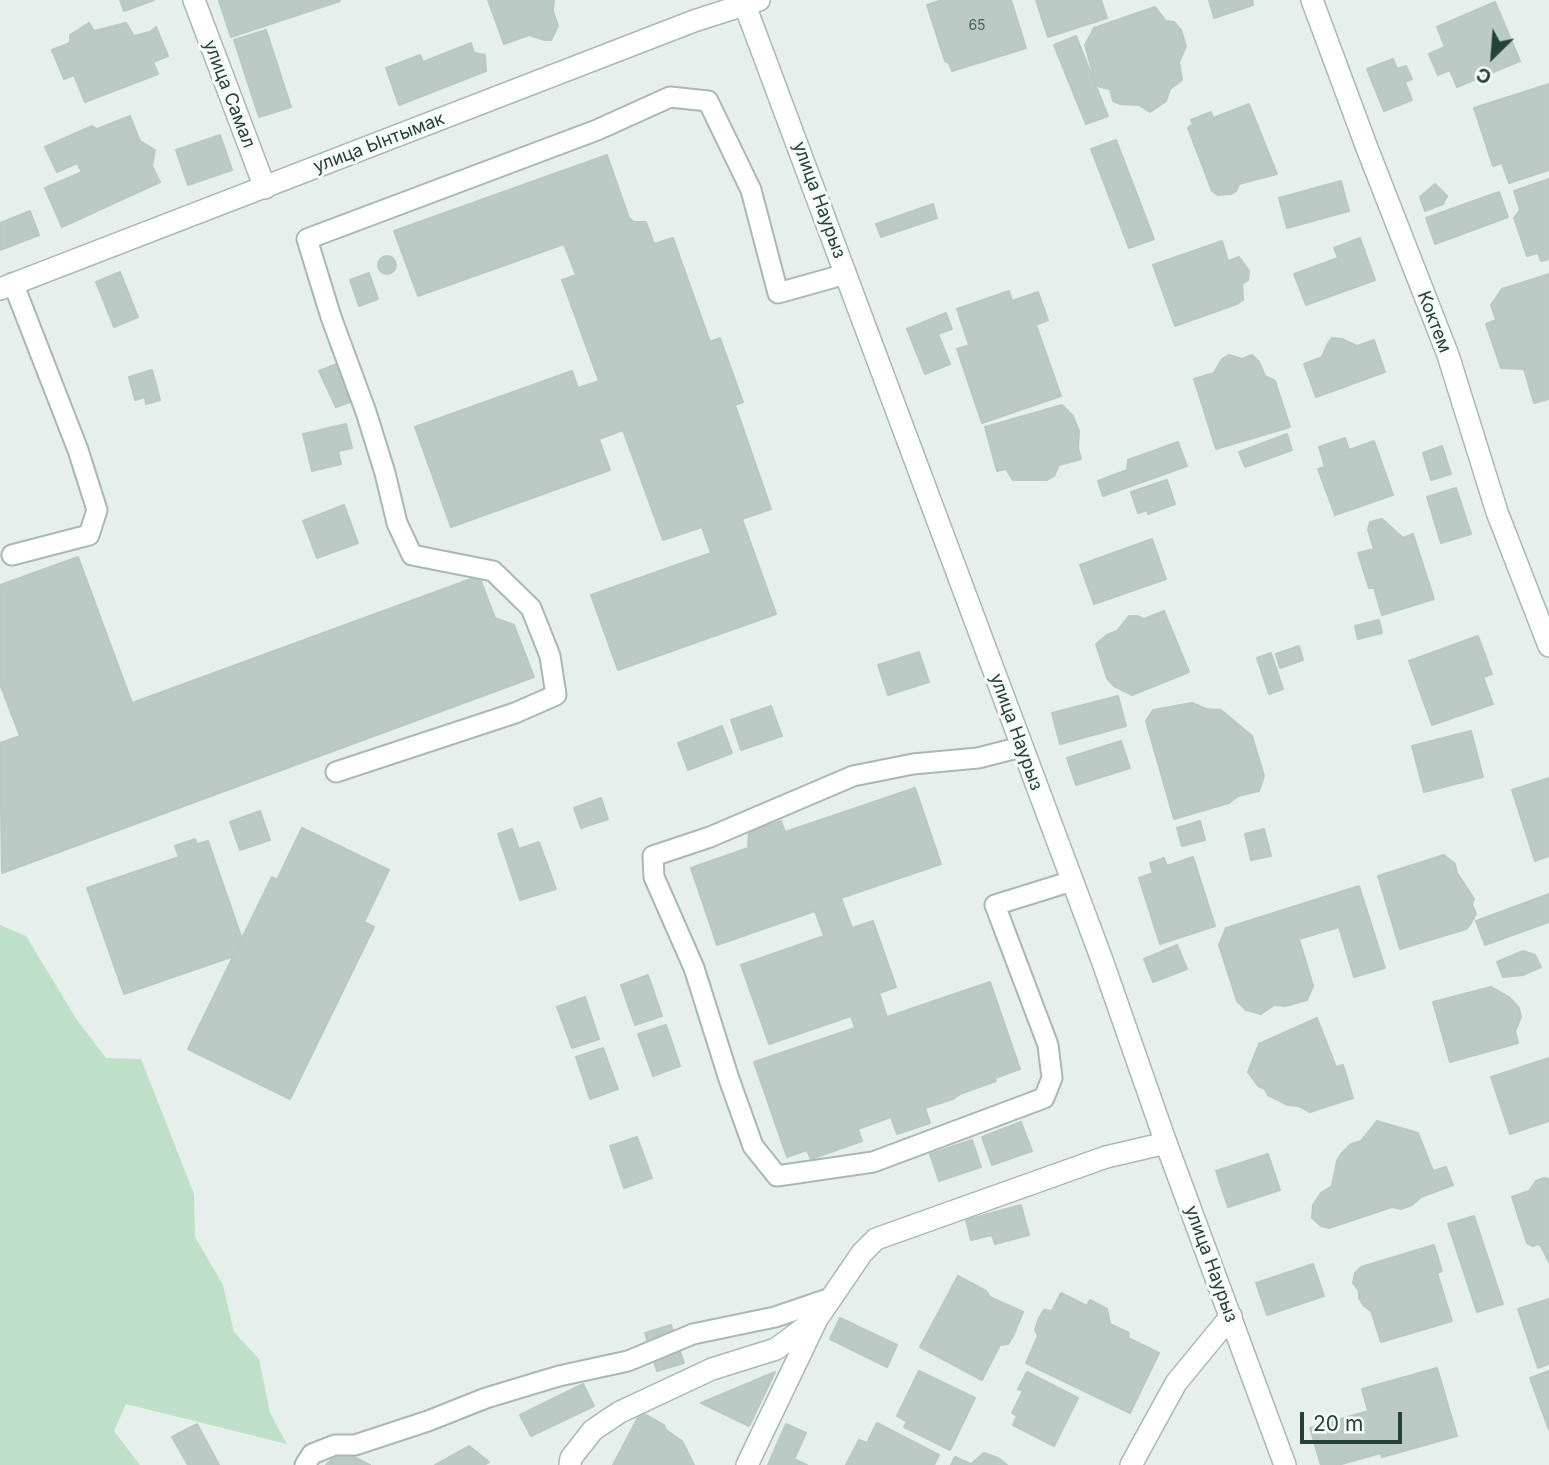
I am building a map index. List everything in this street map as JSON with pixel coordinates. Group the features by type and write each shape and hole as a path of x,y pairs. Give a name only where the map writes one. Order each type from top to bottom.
{"street":[{"name":"улица Самал","path":"194,0 265,188"},
{"name":"Коктем","path":"1312,0 1447,355 1497,512 1549,646"},
{"name":"улица Ынтымак","path":"6,286 749,2"},
{"name":"улица Наурыз","path":"749,2 846,274 1072,881 1285,1465"},
{"path":"747,1465 817,1319 862,1253 876,1239 1106,1157 1166,1143"},
{"path":"1131,1465 1176,1383 1231,1316"},
{"path":"570,1465 571,1458 593,1430 620,1412 712,1369 776,1349 817,1319"}],"lane":[{"path":"336,772 515,713 556,695 550,656 531,608 493,571 412,555 397,523 366,412 331,317 307,239 597,130 670,97 708,101 751,190 778,293 846,274"},
{"path":"6,286 78,450 97,510 89,535 12,555"},
{"path":"1021,747 978,758 913,764 853,776 710,837 653,856 654,877 694,968 753,1146 777,1176 873,1162 1044,1098 1052,1078 1048,1045 995,905 1072,881"},
{"path":"305,1465 312,1454 335,1446 355,1445 486,1398 559,1376 628,1361 693,1334 775,1317 831,1298"}],"green space":[{"path":"0,925 26,936 77,1020 106,1058 141,1059 194,1194 195,1237 223,1285 234,1332 259,1359 270,1413 287,1444 126,1404 114,1431 140,1465 0,1465"}],"building":[{"path":"120,0 154,0 124,11"},
{"path":"488,0 554,0 553,11 558,26 551,40 529,35 504,44"},
{"path":"942,0 1011,0 1026,48 952,71 949,63 945,61 927,5"},
{"path":"1036,0 1101,0 1107,18 1048,37"},
{"path":"1209,0 1252,0 1253,5 1214,18"},
{"path":"219,1 340,1 231,37"},
{"path":"1495,2 1520,61 1457,87 1450,70 1438,75 1429,54 1445,47 1437,27"},
{"path":"1155,7 1166,21 1174,22 1181,30 1186,46 1179,62 1182,80 1170,89 1166,101 1150,112 1139,105 1113,101 1110,89 1096,84 1085,45 1094,28"},
{"path":"89,23 94,31 126,23 134,36 150,32 156,27 168,56 153,62 158,74 85,102 74,75 64,79 52,50 70,43 70,35"},
{"path":"266,30 291,107 259,117 234,40"},
{"path":"1076,36 1108,116 1086,124 1054,45"},
{"path":"471,43 474,53 485,55 486,71 399,105 386,68 420,55 423,62"},
{"path":"1393,59 1397,69 1406,66 1412,79 1405,82 1412,100 1384,111 1367,69"},
{"path":"1549,84 1549,170 1509,183 1502,163 1493,166 1474,108"},
{"path":"1249,104 1277,174 1239,184 1231,194 1218,195 1212,191 1188,128 1193,124 1191,120 1211,112 1213,118"},
{"path":"130,116 140,141 155,150 152,166 160,182 62,227 45,188 82,172 77,163 57,172 45,147 92,126 97,129"},
{"path":"220,135 232,170 188,185 176,150"},
{"path":"1116,140 1154,239 1129,248 1091,149"},
{"path":"607,155 629,218 634,222 646,222 654,244 673,238 710,342 720,338 743,402 735,405 771,509 742,519 776,614 618,670 591,595 711,553 702,527 663,540 623,430 599,439 610,470 451,527 415,427 572,371 578,388 599,381 562,280 576,275 564,244 418,296 394,231"},
{"path":"1549,179 1549,259 1541,261 1538,253 1527,256 1514,218 1520,210 1514,191"},
{"path":"1341,181 1349,211 1287,228 1279,198"},
{"path":"1435,184 1447,196 1443,204 1425,211 1420,197"},
{"path":"1499,192 1508,217 1435,244 1426,218"},
{"path":"933,204 937,218 881,237 876,224"},
{"path":"30,211 39,235 0,250 0,223"},
{"path":"1360,238 1375,280 1306,305 1294,274 1338,258 1334,248"},
{"path":"1222,241 1228,261 1239,257 1249,271 1248,280 1242,284 1243,300 1175,326 1153,265"},
{"path":"383,256 391,256 396,265 394,272 383,274 378,269 378,261"},
{"path":"120,272 138,317 114,327 96,282"},
{"path":"369,273 378,299 359,306 350,280"},
{"path":"1549,274 1549,399 1534,403 1524,369 1501,368 1486,324 1496,320 1491,305 1502,289"},
{"path":"1009,291 1012,301 1038,292 1048,320 1036,325 1061,396 982,423 957,349 969,345 957,309"},
{"path":"946,313 952,329 938,334 950,364 925,374 907,329"},
{"path":"1332,338 1357,346 1374,340 1385,372 1316,397 1304,364 1322,357"},
{"path":"1229,355 1242,359 1252,355 1259,362 1265,376 1275,381 1290,427 1216,449 1194,379 1214,373 1222,359"},
{"path":"337,364 350,402 336,407 319,371"},
{"path":"152,370 160,400 146,404 145,397 135,400 129,377"},
{"path":"1062,405 1073,416 1079,431 1078,448 1081,459 1059,465 1054,476 1047,480 1013,480 1006,469 997,471 985,427"},
{"path":"346,424 352,448 338,451 341,464 312,471 303,434"},
{"path":"1287,434 1292,450 1245,467 1239,452"},
{"path":"1345,438 1349,450 1374,441 1393,495 1335,515 1318,469 1325,467 1319,447"},
{"path":"1178,442 1187,466 1103,496 1098,481 1127,470 1128,460"},
{"path":"1442,446 1451,474 1431,480 1423,453"},
{"path":"1167,480 1175,504 1148,514 1147,510 1138,513 1131,492"},
{"path":"1456,488 1471,534 1441,543 1427,497"},
{"path":"344,505 358,543 317,558 303,521"},
{"path":"1382,519 1403,538 1413,534 1434,599 1382,615 1374,588 1369,588 1358,553 1374,549 1368,530 1370,522"},
{"path":"1152,539 1166,579 1094,604 1080,565"},
{"path":"78,557 132,703 479,576 495,618 514,625 534,677 2,873 0,743 20,736 0,684 0,585"},
{"path":"1164,611 1189,672 1132,695 1114,686 1107,678 1096,644 1117,631 1129,616 1144,619"},
{"path":"1379,620 1382,633 1358,639 1355,626"},
{"path":"1478,636 1492,674 1483,677 1493,704 1432,725 1409,661"},
{"path":"1299,646 1303,660 1280,668 1276,654"},
{"path":"919,652 929,682 888,695 878,665"},
{"path":"1271,653 1283,689 1269,694 1257,658"},
{"path":"1118,696 1126,726 1060,744 1052,713"},
{"path":"1192,703 1206,709 1221,710 1252,736 1264,776 1259,791 1174,819 1146,721 1153,710"},
{"path":"771,706 782,736 741,750 731,720"},
{"path":"722,726 732,753 688,770 678,743"},
{"path":"1471,731 1483,777 1424,792 1412,746"},
{"path":"1121,741 1130,768 1076,785 1067,758"},
{"path":"1549,778 1549,856 1535,861 1512,790"},
{"path":"915,788 941,864 841,898 852,928 873,921 896,987 879,993 887,1017 990,982 1020,1069 953,1099 925,1108 930,1123 897,1134 891,1117 858,1129 862,1141 811,1159 807,1150 787,1157 754,1062 855,1028 851,1016 769,1044 741,965 824,936 815,911 717,945 691,868 748,848 749,832 781,821 785,832"},
{"path":"601,798 608,819 581,828 574,808"},
{"path":"260,811 270,840 240,850 230,822"},
{"path":"1200,821 1205,840 1182,846 1177,828"},
{"path":"302,828 389,870 364,922 374,927 290,1099 188,1049 272,877 277,880"},
{"path":"512,829 519,849 539,842 556,889 520,900 498,834"},
{"path":"1264,829 1271,856 1251,860 1245,834"},
{"path":"195,839 197,844 208,841 242,939 234,956 124,994 87,888 179,857 175,846"},
{"path":"1444,855 1455,864 1457,873 1474,899 1472,905 1476,914 1466,929 1400,949 1378,876"},
{"path":"1193,857 1215,926 1160,944 1139,878 1153,873 1150,863 1164,858 1167,866"},
{"path":"1359,886 1385,968 1354,977 1339,927 1299,939 1313,986 1307,1000 1285,1006 1274,1005 1261,1014 1246,1010 1237,1001 1219,945 1226,928"},
{"path":"1549,894 1549,922 1485,945 1476,921"},
{"path":"1177,945 1187,969 1153,982 1144,959"},
{"path":"1523,951 1535,955 1541,967 1523,975 1503,977 1497,962"},
{"path":"648,975 662,1016 635,1025 621,985"},
{"path":"1491,987 1509,997 1519,1008 1521,1017 1515,1031 1518,1043 1450,1062 1433,1002"},
{"path":"585,997 599,1039 572,1048 557,1007"},
{"path":"1317,1018 1336,1067 1343,1065 1353,1098 1310,1112 1268,1095 1248,1072 1259,1044"},
{"path":"666,1025 680,1066 653,1076 638,1034"},
{"path":"603,1048 618,1089 590,1099 576,1057"},
{"path":"1549,1058 1549,1121 1510,1134 1491,1077"},
{"path":"1377,1121 1418,1133 1433,1171 1446,1167 1453,1185 1421,1197 1412,1205 1401,1209 1392,1207 1329,1228 1321,1226 1312,1218 1313,1205 1321,1193 1332,1186 1341,1154 1351,1144 1361,1141"},
{"path":"1021,1122 1032,1151 992,1165 982,1137"},
{"path":"637,1137 652,1178 624,1188 610,1146"},
{"path":"972,1140 981,1167 939,1181 930,1154"},
{"path":"1268,1154 1280,1190 1228,1207 1216,1171"},
{"path":"1549,1179 1549,1262 1541,1246 1527,1243 1512,1197 1529,1191 1536,1181"},
{"path":"1021,1205 1029,1235 995,1244 992,1235 971,1240 966,1220"},
{"path":"1474,1216 1503,1304 1477,1312 1448,1224"},
{"path":"1434,1245 1442,1271 1437,1273 1452,1321 1381,1342 1371,1311 1364,1306 1353,1283 1355,1273 1361,1267"},
{"path":"1313,1264 1324,1296 1267,1315 1256,1283"},
{"path":"958,1276 986,1291 990,1297 1023,1312 1013,1336 1008,1344 1000,1345 982,1380 920,1347"},
{"path":"1061,1293 1087,1306 1090,1300 1107,1309 1110,1324 1129,1333 1128,1338 1159,1353 1130,1413 1026,1363 1038,1336 1035,1330 1039,1318 1044,1310 1052,1311"},
{"path":"1549,1299 1549,1364 1538,1368 1518,1309"},
{"path":"840,1318 897,1345 887,1367 830,1339"},
{"path":"671,1325 684,1363 657,1371 645,1333"},
{"path":"1437,1368 1457,1436 1382,1457 1381,1453 1338,1465 1321,1465 1310,1428 1368,1411 1362,1389"},
{"path":"919,1371 975,1398 950,1450 904,1427 907,1422 897,1416"},
{"path":"1549,1371 1549,1430 1530,1378"},
{"path":"775,1372 749,1426 701,1403"},
{"path":"1027,1372 1078,1398 1054,1446 1013,1425 1017,1416 1012,1413 1023,1391 1018,1389"},
{"path":"583,1384 594,1406 531,1436 520,1415"},
{"path":"641,1412 664,1425 666,1430 682,1441 694,1465 613,1465"},
{"path":"877,1423 939,1455 934,1465 846,1465 859,1440 867,1443"},
{"path":"197,1424 219,1465 188,1465 172,1437"},
{"path":"786,1424 806,1433 794,1459 807,1465 768,1465"},
{"path":"469,1446 489,1462 484,1465 435,1465"},
{"path":"337,1449 370,1465 326,1465"},
{"path":"984,1453 1007,1465 951,1465 955,1457 971,1464"}]}
